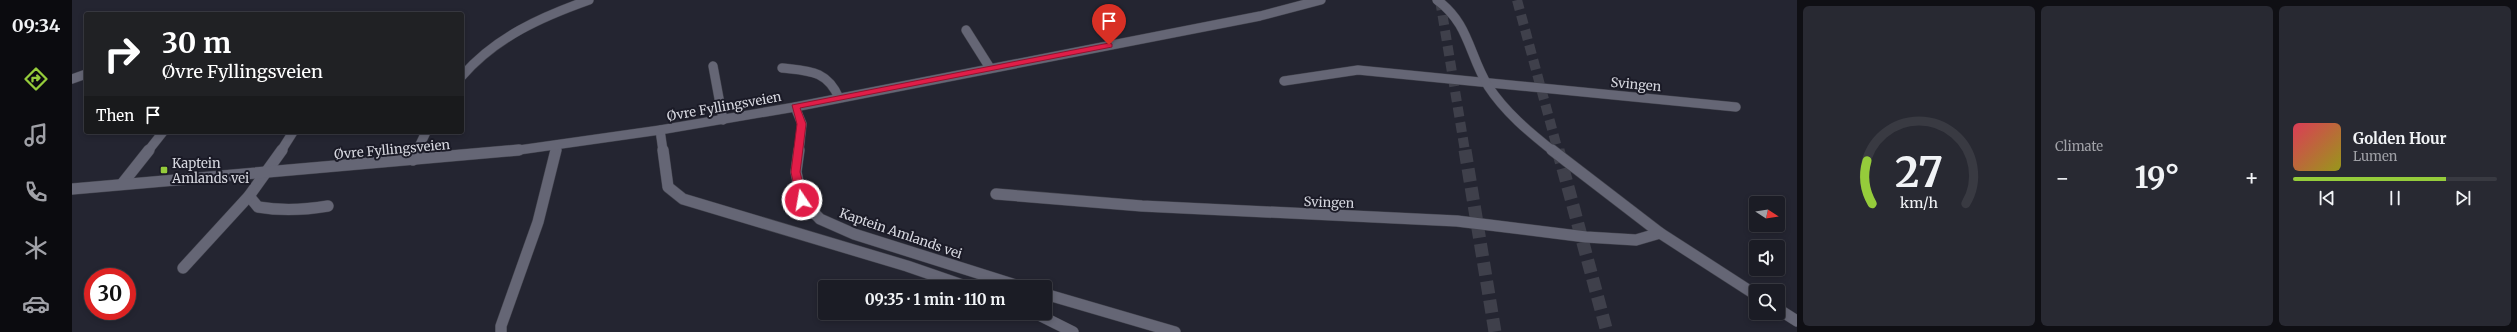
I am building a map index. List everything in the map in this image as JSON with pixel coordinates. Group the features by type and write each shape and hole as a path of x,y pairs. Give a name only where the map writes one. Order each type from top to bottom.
{"street":[{"path":"464,74 482,52 495,44 534,23 589,0"},
{"name":"Øvre Fyllingsveien","path":"72,189 504,152 660,130 840,98 1260,16 1321,0"},
{"path":"1437,0 1448,8 1460,22 1487,84 1496,98 1525,129 1660,233 1749,290"},
{"path":"966,30 990,68"},
{"path":"713,66 722,120"},
{"path":"782,68 824,76 832,81 840,98"},
{"name":"Svingen","path":"1284,81 1358,70 1417,75 1487,84 1736,107"},
{"path":"72,79 84,75"},
{"name":"Kaptein Amlands vei","path":"795,106 802,124 796,172 800,193 806,206 820,219 854,234 1000,280"},
{"path":"660,130 668,187 683,199 907,266 948,280"},
{"path":"122,184 161,134"},
{"path":"183,268 249,196 268,172 292,134"},
{"path":"413,160 425,134"},
{"path":"501,332 500,326 513,286 538,222 557,145"},
{"name":"Svingen","path":"996,194 1142,206 1457,221 1586,237 1629,240 1636,240 1660,233"},
{"path":"249,196 258,207 277,211 304,211 328,206"},
{"path":"1052,296 1175,332"},
{"path":"1785,313 1797,321"},
{"path":"1049,320 1073,332"}],"tunnel":[{"path":"1440,0 1465,151"},
{"path":"1517,0 1558,151"},
{"path":"1465,150 1495,332"},
{"path":"1558,150 1607,332"}],"place":[{"name":"Kaptein Amlands vei","path":"164,170"}],"route":[{"path":"802,200 796,172 802,124 795,106 1109,45"}]}
